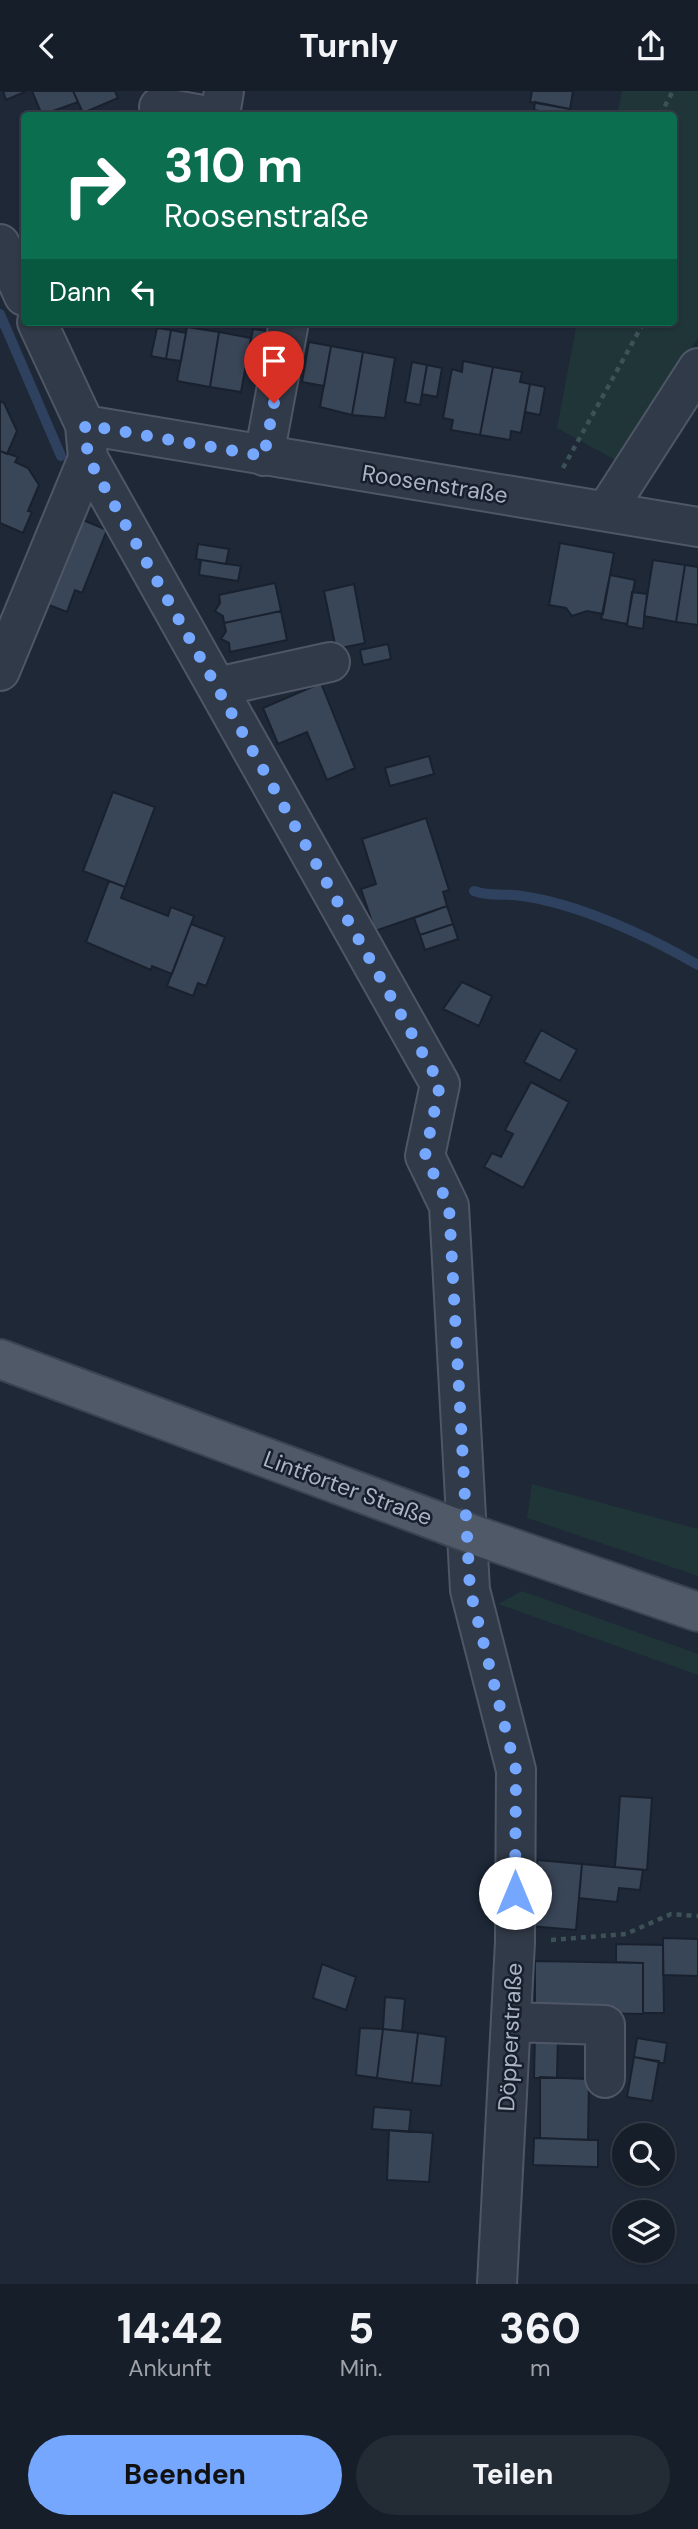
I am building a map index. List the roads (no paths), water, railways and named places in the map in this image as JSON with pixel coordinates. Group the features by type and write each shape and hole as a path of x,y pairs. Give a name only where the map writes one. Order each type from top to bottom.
{"main road":[{"name":"Lintforter Straße","path":"0,1359 465,1531 698,1612"}],"street":[{"path":"220,112 224,91"},
{"path":"159,107 186,112"},
{"path":"0,244 21,290"},
{"path":"0,671 87,441 39,326"},
{"path":"264,456 288,326"},
{"path":"606,511 698,368"},
{"name":"Roosenstraße","path":"87,441 264,456 698,527"},
{"name":"Döpperstraße","path":"87,441 217,687 440,1084 425,1156 449,1206 470,1590 516,1770 515,1942 497,2284"},
{"path":"217,687 330,662"},
{"path":"511,2022 605,2025 605,2078"}],"waterway":[{"path":"0,314 61,456"},
{"path":"474,891 522,896 567,906 635,933 698,965"}]}
